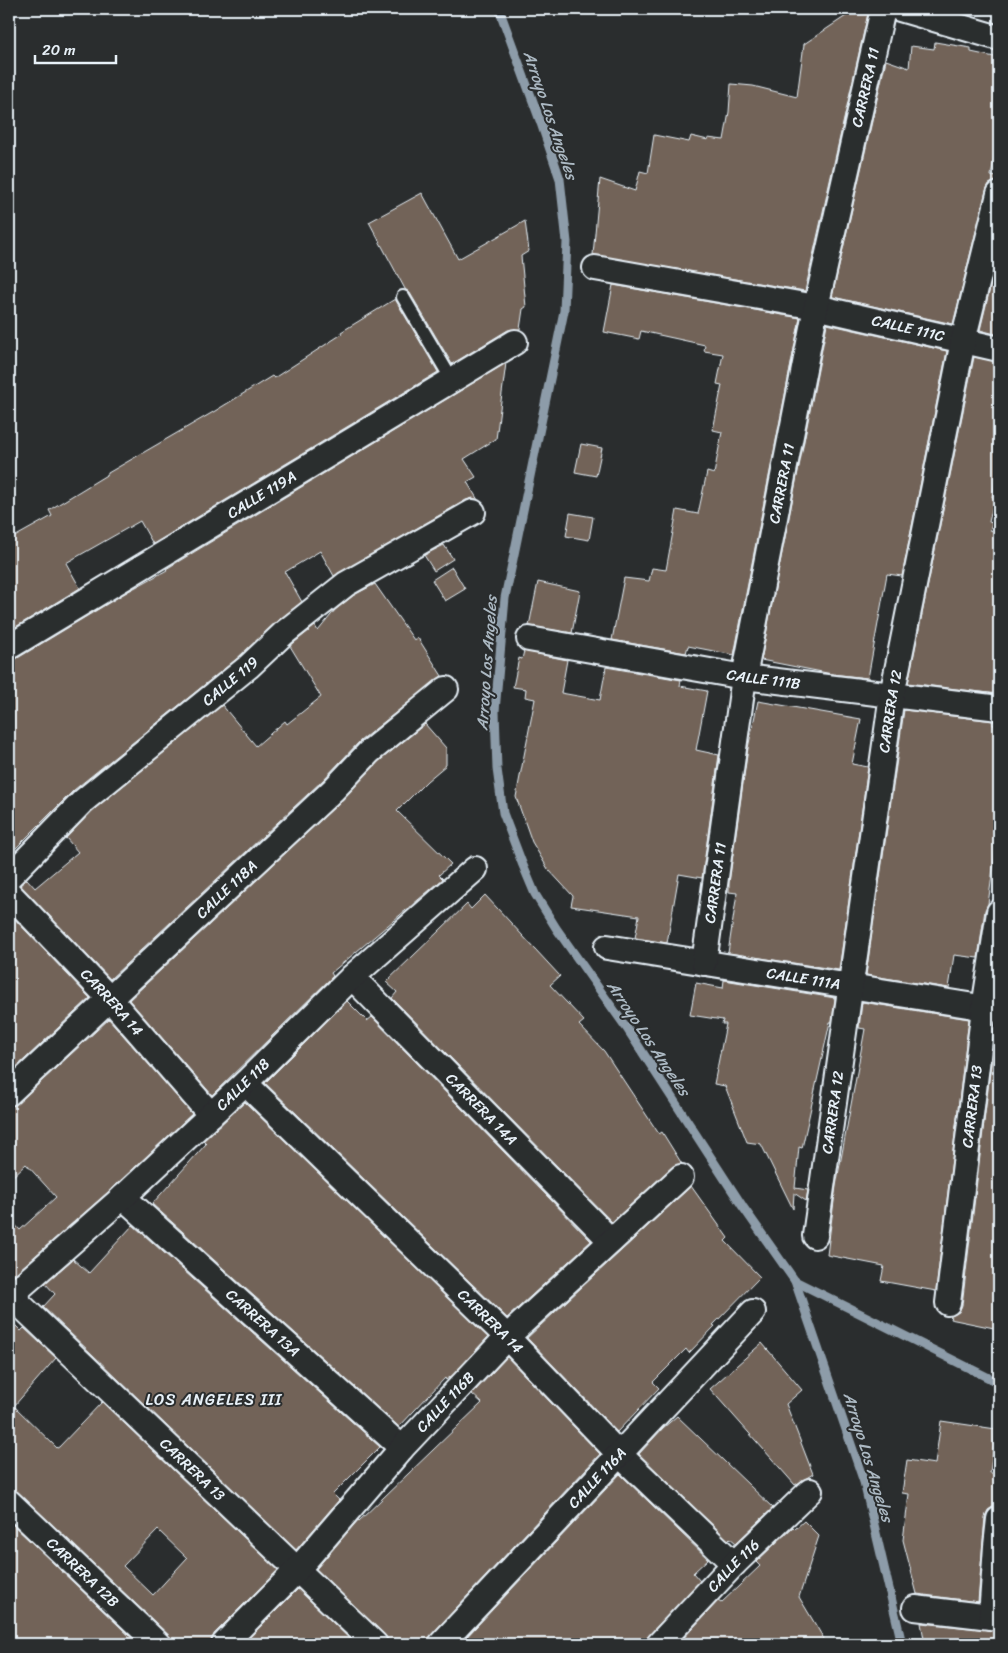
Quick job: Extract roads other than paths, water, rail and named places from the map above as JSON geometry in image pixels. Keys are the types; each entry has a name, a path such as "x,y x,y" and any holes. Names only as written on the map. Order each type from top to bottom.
{"street":[{"name":"CARRERA 11","path":"704,963 744,677 816,307 883,9"},
{"path":"900,9 999,38"},
{"name":"CARRERA 12","path":"815,1236 849,986 892,695 962,341 999,194"},
{"name":"CALLE 111C","path":"596,268 816,307 999,349"},
{"name":"CALLE 119A","path":"9,647 515,342"},
{"name":"CALLE 119","path":"9,878 83,801 248,667 284,634 346,584 473,512"},
{"name":"CALLE 111B","path":"529,639 744,677 999,708"},
{"name":"CALLE 118A","path":"9,1093 326,796 369,752 446,689"},
{"name":"CALLE 118","path":"10,1297 123,1197 245,1083 352,977 476,868"},
{"name":"CARRERA 14","path":"9,893 110,999 210,1114"},
{"name":"CARRERA 13","path":"948,1303 992,1009 999,912"},
{"name":"CALLE 111A","path":"607,947 992,1009"},
{"name":"CARRERA 14A","path":"352,977 612,1241"},
{"name":"CARRERA 14","path":"245,1083 507,1337 619,1454 734,1564"},
{"name":"CALLE 116B","path":"224,1644 296,1570 402,1448 507,1337 681,1177"},
{"name":"CARRERA 13A","path":"123,1197 402,1448"},
{"name":"CARRERA 13","path":"10,1297 375,1644"},
{"name":"CALLE 116A","path":"441,1644 753,1312"},
{"name":"CALLE 116","path":"659,1644 734,1564 810,1491"},
{"name":"CARRERA 12B","path":"9,1502 158,1644"},
{"path":"916,1608 995,1618 996,1546 999,1519"}],"lane":[{"path":"403,297 452,380"}],"waterway":[{"name":"Arroyo Los Angeles","path":"499,9 560,179 567,242 564,311 505,598 495,711 497,769 503,813 535,894 556,928 628,1030 743,1207 795,1281 864,1482 902,1644"},
{"name":"Arroyo Los Angeles","path":"795,1281 999,1383"}],"district":[{"name":"LOS ANGELES III","path":"214,1399"}]}
